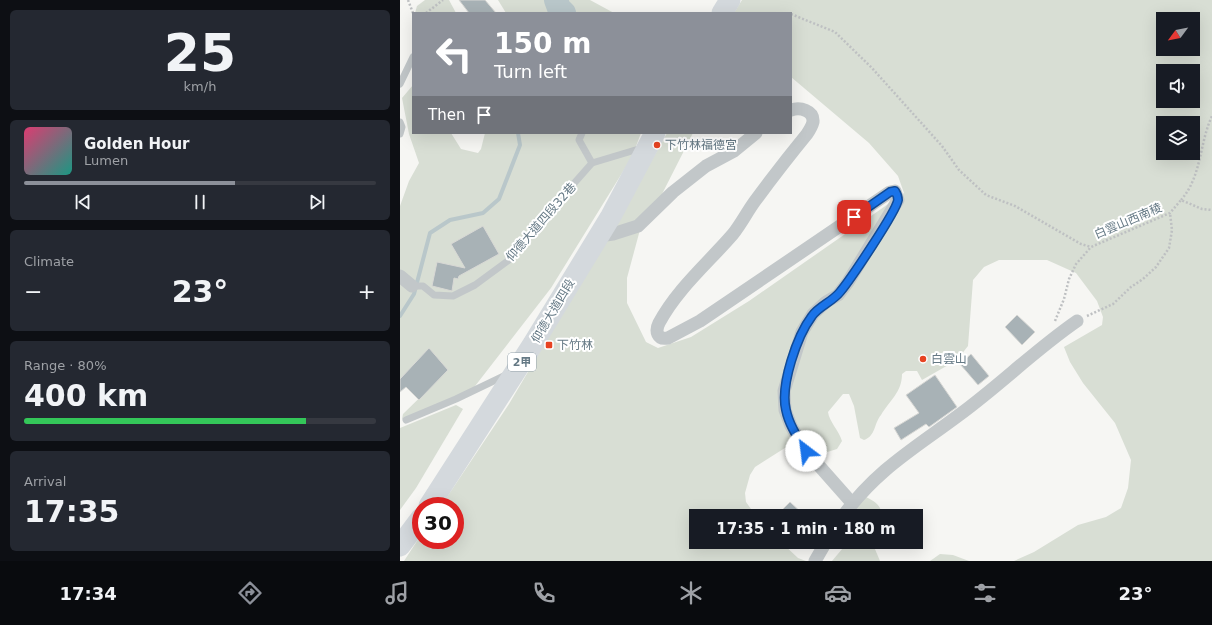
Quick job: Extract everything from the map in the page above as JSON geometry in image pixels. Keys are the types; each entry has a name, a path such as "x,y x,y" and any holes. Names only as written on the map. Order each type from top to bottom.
{"main road":[{"path":"723,12 730,0"},
{"name":"仰德大道四段","path":"435,497 517,370 599,236 651,140"},
{"path":"400,546 412,530"}],"street":[{"path":"792,110 802,109 808,112 812,117 812,122 807,134 754,202 734,233 673,301 657,327 657,333 659,337 668,338 700,321 879,199 890,192 895,191 898,200 848,282 838,295 826,302 813,314 802,332 784,391 785,410 791,426 806,451 852,503"},
{"path":"599,236 613,234 638,226 679,188 706,166 734,151 755,134"},
{"name":"仰德大道四段32巷","path":"400,276 417,286"},
{"path":"848,509 885,469 959,415 1046,342 1077,321"},
{"path":"815,561 822,549"}],"lane":[{"path":"400,84 412,59"},
{"path":"400,122 402,127 400,134"},
{"path":"582,134 579,140 592,163 651,140"},
{"name":"仰德大道四段32巷","path":"417,286 434,295 453,296 475,285 509,260 592,163"},
{"path":"406,420 456,399 517,370"}],"path":[{"path":"408,0 413,12"},
{"path":"427,12 443,0"},
{"path":"792,14 835,32 872,68 942,146 959,170 986,194 1015,206 1081,244 1090,247 1076,264 1068,279 1064,299 1046,342"},
{"name":"白雲山西南稜","path":"1090,247 1170,213 1187,193 1197,173 1212,116"},
{"path":"1181,200 1202,210 1212,210"},
{"path":"1077,321 1113,304 1131,286 1143,280 1156,267 1169,248 1172,230 1170,213"}],"shaded area":[{"path":"425,0 449,0 455,12 415,12 417,6"},
{"path":"498,0 590,0 612,12 505,12"},
{"path":"742,0 1212,0 1212,561 1014,561 1034,552 1078,525 1106,517 1121,508 1128,488 1131,460 1115,423 1083,383 1070,362 1064,347 1102,325 1103,317 1097,301 1076,273 1047,260 999,260 984,267 973,280 968,346 957,360 922,380 917,371 906,371 902,374 898,391 879,418 871,436 864,440 860,438 854,406 849,394 843,394 828,412 830,419 842,441 837,449 824,453 801,445 788,446 755,467 750,475 745,493 746,502 751,509 689,509 689,549 788,549 798,558 806,561 404,561 412,549 464,549 464,497 447,497 509,404 629,201 666,134 692,134 660,198 641,226 627,278 627,303 646,342 658,348 691,337 749,301 904,193 898,176 869,143 792,78 792,12 735,12"},
{"path":"412,86 412,134 452,134 461,149 478,153 481,149 485,134 641,134 632,157 551,288 472,390 402,419 403,414 448,370 429,349 400,379 400,206 409,181 419,163 409,134 402,98"},
{"path":"456,405 463,409 416,488 400,510 400,428"},
{"path":"864,496 873,501 879,506 880,509 854,509"},
{"path":"842,549 875,549 880,561 832,561"},
{"path":"940,554 953,555 969,561 930,561"}],"building":[{"path":"459,0 485,0 495,12 468,12"},
{"path":"483,226 499,254 459,276 458,279 454,278 452,291 432,286 437,262 465,268 451,244"},
{"path":"1017,315 1035,332 1022,345 1005,327"},
{"path":"429,348 448,370 419,400 406,387 400,392 400,379"},
{"path":"971,354 989,376 978,385 960,364"},
{"path":"935,375 957,407 929,427 926,424 901,440 894,428 919,413 906,395"},
{"path":"790,502 798,509 783,509"}],"waterway":[{"path":"556,0 559,8 563,12"},
{"path":"400,316 414,294 430,233 450,220 483,213 499,199 520,145 518,134"}],"place":[{"name":"下竹林福德宮","path":"657,145"},
{"name":"下竹林","path":"549,345"},
{"name":"白雲山","path":"923,359"}],"route":[{"path":"806,451 791,426 785,410 784,391 790,365 802,332 813,314 826,302 838,295 848,282 898,200 897,194 895,191 890,192 854,217"}]}
